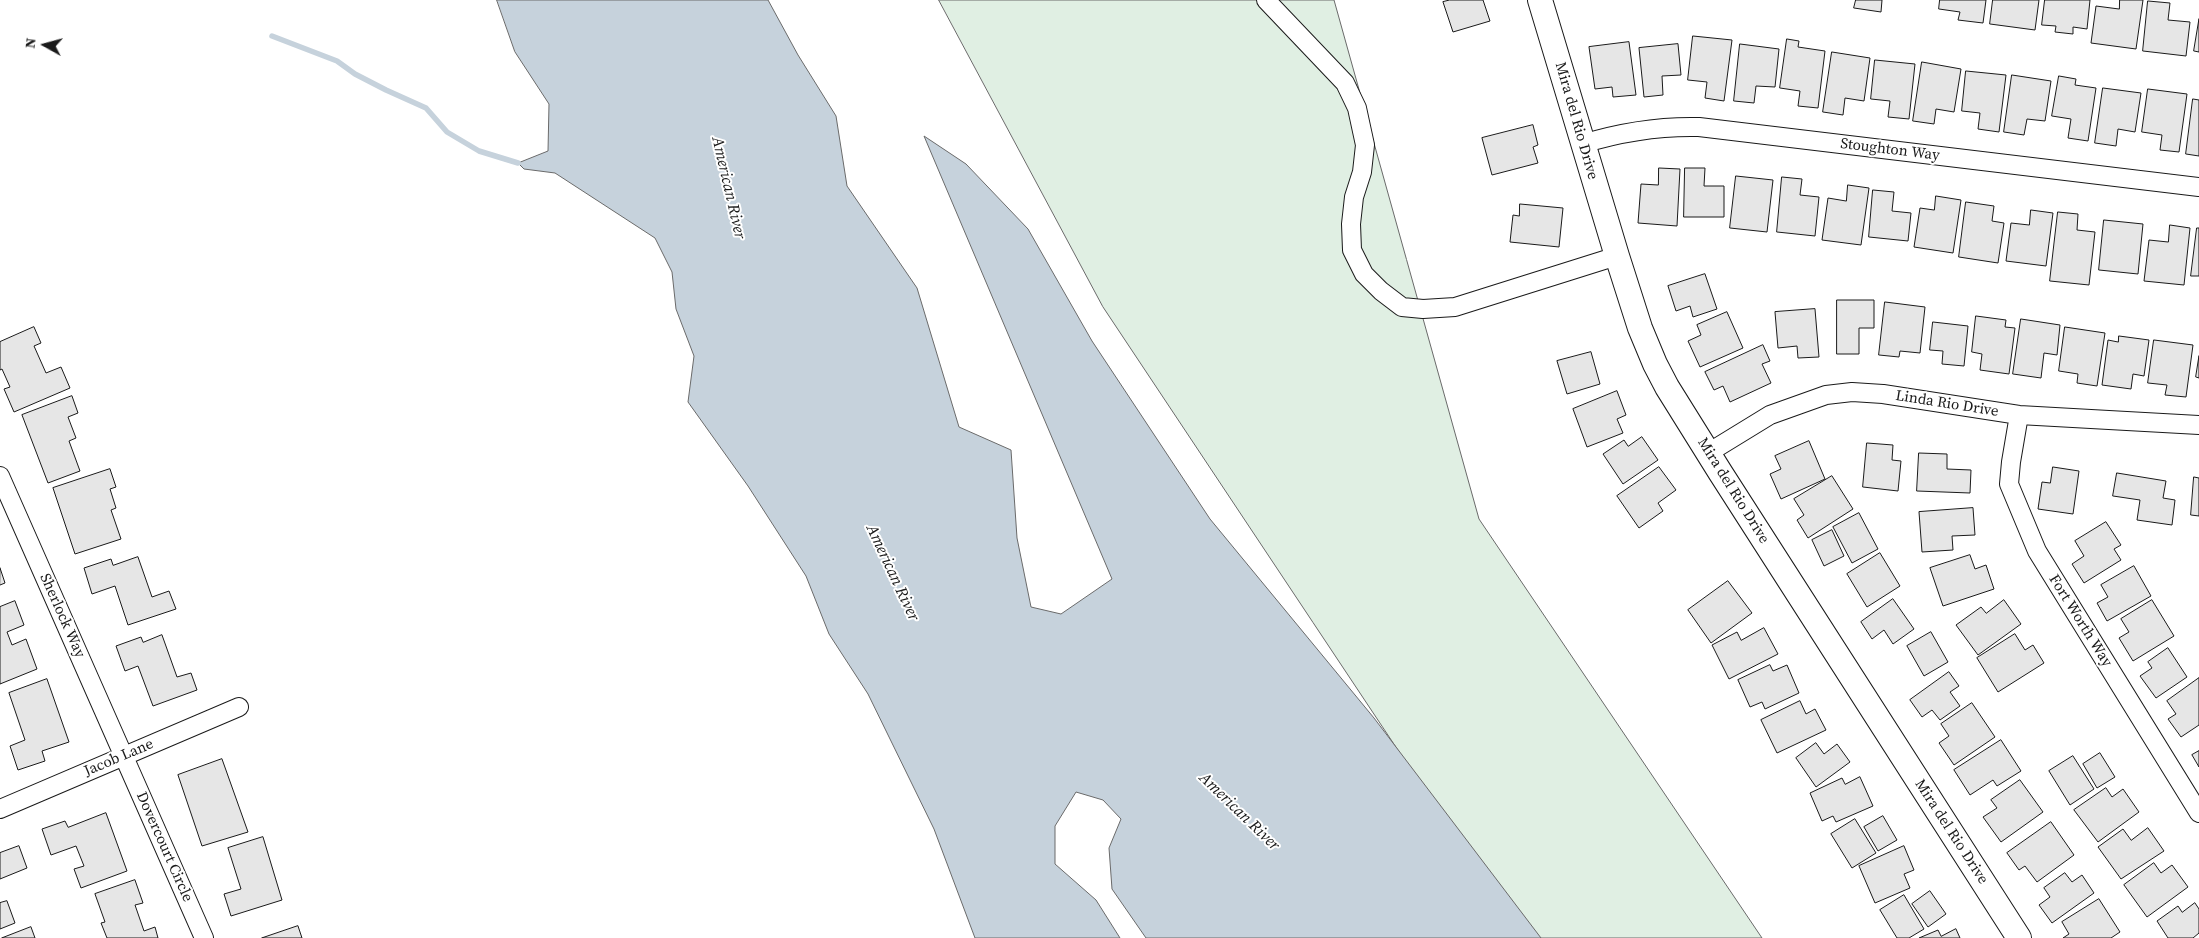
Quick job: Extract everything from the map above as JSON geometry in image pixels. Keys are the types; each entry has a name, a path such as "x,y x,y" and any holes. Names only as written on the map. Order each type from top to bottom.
{"street":[{"path":"1266,0 1345,83 1357,108 1365,145 1351,224 1352,250 1364,274 1388,297 1402,307 1423,310 1455,307 1617,256"},
{"name":"Mira del Rio Drive","path":"1540,0 1582,144 1640,328 1667,388 2019,938"},
{"name":"Stoughton Way","path":"1582,144 1647,128 1698,127 2199,187"},
{"name":"Linda Rio Drive","path":"1708,453 1770,415 1826,395 1852,392 1883,394 2019,414 2199,425"},
{"name":"Fort Worth Way","path":"2019,414 2011,462 2010,484 2036,551 2199,813"},
{"name":"Sherlock Way","path":"0,476 124,756"},
{"name":"Jacob Lane","path":"0,809 239,707"},
{"name":"Dovercourt Circle","path":"124,756 204,938"}],"green space":[{"path":"939,0 1334,0 1479,519 1762,938 1523,938 1103,307"}],"water":[{"name":"American River","path":"497,0 768,0 798,55 836,116 847,186 917,288 959,427 1011,450 1017,538 1031,607 1061,614 1112,579 924,136 966,164 1028,229 1092,341 1210,519 1374,718 1541,938 1146,938 1112,889 1109,848 1121,819 1103,800 1076,792 1055,826 1055,864 1096,900 1120,938 975,938 934,829 868,694 829,634 806,576 748,486 688,402 694,356 676,309 672,272 655,238 555,173 524,169 518,163 548,151 549,104 515,52"}],"building":[{"path":"1450,0 1483,0 1490,21 1453,32 1443,2"},
{"path":"1856,0 1882,0 1881,12 1854,8"},
{"path":"1940,0 1986,0 1983,23 1958,20 1960,12 1939,9"},
{"path":"1993,0 2039,0 2035,30 1990,24"},
{"path":"2045,0 2090,0 2087,29 2073,27 2073,34 2055,32 2056,26 2042,25"},
{"path":"2120,0 2143,0 2136,49 2091,43 2096,6 2119,9"},
{"path":"2148,1 2170,3 2168,20 2190,22 2186,56 2143,51"},
{"path":"2199,19 2199,52 2194,51"},
{"path":"1693,36 1732,40 1724,101 1705,98 1707,82 1688,80"},
{"path":"1787,39 1799,41 1798,47 1825,51 1818,108 1798,106 1800,91 1780,88"},
{"path":"1629,42 1636,95 1613,97 1612,87 1595,89 1589,47"},
{"path":"1678,44 1681,75 1662,76 1663,95 1644,97 1639,48"},
{"path":"1740,44 1779,49 1775,87 1756,86 1754,103 1734,101"},
{"path":"1832,52 1870,58 1864,101 1845,98 1843,115 1823,112"},
{"path":"1875,60 1915,64 1909,119 1888,117 1890,101 1871,99"},
{"path":"1922,62 1961,69 1954,112 1936,109 1934,124 1913,121"},
{"path":"1966,71 2006,75 1999,132 1978,129 1980,113 1962,111"},
{"path":"2012,75 2051,81 2045,121 2027,119 2024,135 2004,132"},
{"path":"2059,76 2076,79 2075,85 2096,88 2088,141 2068,138 2071,119 2052,116"},
{"path":"2103,88 2141,93 2135,132 2118,129 2116,146 2095,143"},
{"path":"2148,89 2187,94 2179,152 2160,150 2162,135 2142,132"},
{"path":"2193,99 2199,100 2199,156 2186,154"},
{"path":"1533,125 1538,145 1533,147 1538,163 1492,175 1482,138"},
{"path":"1659,168 1680,169 1677,226 1638,223 1641,184 1658,185"},
{"path":"1685,168 1705,168 1704,186 1724,186 1724,217 1684,217"},
{"path":"1736,176 1773,180 1767,232 1730,228"},
{"path":"1782,177 1802,179 1800,195 1819,197 1815,236 1777,232"},
{"path":"1848,185 1869,188 1861,245 1822,240 1828,198 1846,201"},
{"path":"1873,190 1894,192 1892,211 1911,213 1908,241 1869,237"},
{"path":"1936,196 1961,200 1953,253 1914,247 1920,208 1934,210"},
{"path":"1966,202 1994,206 1992,221 2004,223 1998,263 1959,257"},
{"path":"1520,204 1563,208 1559,247 1510,242 1513,215 1519,216"},
{"path":"2031,210 2053,213 2046,266 2006,261 2011,223 2029,225"},
{"path":"2058,212 2078,214 2077,230 2095,232 2089,285 2050,281"},
{"path":"2104,220 2143,224 2138,274 2099,270"},
{"path":"2170,225 2190,228 2184,285 2144,281 2149,240 2168,242"},
{"path":"2197,228 2199,228 2199,276 2191,276"},
{"path":"1705,274 1717,309 1693,317 1690,306 1676,311 1668,286"},
{"path":"1837,300 1874,300 1874,328 1859,328 1859,354 1837,354"},
{"path":"1885,302 1925,307 1920,353 1900,351 1899,357 1879,355"},
{"path":"1815,309 1819,357 1798,358 1797,346 1778,348 1775,312"},
{"path":"1727,312 1743,348 1700,367 1688,341 1701,335 1697,325"},
{"path":"1976,316 2006,320 2005,327 2015,328 2009,374 1980,370 1982,354 1972,352"},
{"path":"2021,319 2060,325 2057,355 2044,353 2041,378 2013,374"},
{"path":"1933,322 1968,326 1964,366 1942,364 1943,351 1930,350"},
{"path":"34,327 41,343 34,346 46,373 61,367 70,388 14,412 4,389 10,387 2,369 0,370 0,342"},
{"path":"2065,327 2105,333 2097,386 2077,383 2078,374 2059,371"},
{"path":"2119,336 2149,340 2144,376 2133,374 2131,389 2102,385 2108,340 2118,342"},
{"path":"2154,340 2193,345 2186,397 2165,395 2167,385 2148,383"},
{"path":"1763,345 1770,361 1762,364 1771,383 1730,402 1723,386 1714,390 1705,372"},
{"path":"1591,352 1600,384 1567,394 1557,361"},
{"path":"2199,356 2199,378 2196,377"},
{"path":"1617,391 1626,415 1617,419 1623,433 1587,447 1573,409"},
{"path":"72,396 78,413 68,417 76,438 69,441 80,471 48,483 22,415"},
{"path":"1642,437 1658,460 1623,484 1603,454 1624,440 1628,446"},
{"path":"1809,441 1825,479 1781,499 1770,474 1781,469 1775,456"},
{"path":"1867,443 1893,445 1892,460 1901,461 1898,491 1863,487"},
{"path":"1919,453 1947,454 1947,469 1971,470 1970,493 1917,491"},
{"path":"1659,467 1676,490 1658,503 1663,511 1639,528 1617,496"},
{"path":"2053,467 2079,471 2073,514 2038,509 2042,482 2050,483"},
{"path":"110,469 116,487 110,489 116,508 111,510 121,539 75,554 53,488"},
{"path":"2117,473 2166,481 2163,498 2175,500 2172,525 2137,520 2140,500 2113,496"},
{"path":"1832,476 1853,509 1808,538 1797,520 1804,515 1794,499"},
{"path":"2194,477 2199,478 2199,516 2191,515"},
{"path":"1973,508 1975,535 1952,536 1953,550 1922,552 1919,512"},
{"path":"1859,513 1878,549 1852,563 1833,527"},
{"path":"2106,522 2121,545 2114,549 2121,560 2084,583 2072,564 2084,556 2075,541"},
{"path":"1832,530 1844,556 1824,566 1812,540"},
{"path":"1880,553 1900,586 1867,607 1847,574"},
{"path":"1970,555 1975,569 1986,565 1994,589 1943,606 1930,568"},
{"path":"138,557 152,597 169,591 176,609 128,625 115,586 92,594 84,568 111,559 113,565"},
{"path":"2134,566 2151,596 2107,621 2097,603 2108,597 2101,585"},
{"path":"0,568 5,583 0,585"},
{"path":"1728,581 1752,613 1711,643 1688,610"},
{"path":"1893,599 1914,629 1893,644 1884,630 1872,639 1861,622"},
{"path":"2004,600 2021,624 1978,655 1956,625 1981,607 1986,613"},
{"path":"2152,600 2174,636 2133,661 2119,638 2129,632 2121,619"},
{"path":"15,601 24,625 7,632 12,645 26,639 37,669 0,684 0,607"},
{"path":"1764,628 1778,654 1729,679 1712,645 1737,632 1741,640"},
{"path":"1931,632 1948,662 1924,676 1907,646"},
{"path":"2015,634 2025,650 2033,645 2044,663 1998,692 1977,658"},
{"path":"162,635 177,677 191,673 197,690 153,706 138,666 125,671 116,646 141,637 143,642"},
{"path":"2168,648 2187,677 2156,698 2140,676 2152,668 2148,662"},
{"path":"1770,665 1773,671 1787,665 1799,693 1765,709 1762,702 1750,707 1738,680"},
{"path":"1949,672 1959,686 1950,692 1960,706 1940,720 1932,710 1922,717 1910,700"},
{"path":"2199,678 2199,725 2181,737 2168,719 2176,714 2167,701"},
{"path":"47,679 69,742 42,751 45,761 18,770 10,746 25,740 9,693"},
{"path":"1800,701 1806,714 1815,709 1826,730 1777,753 1761,720"},
{"path":"1972,703 1995,737 1954,765 1939,743 1949,736 1941,724"},
{"path":"2001,740 2021,771 1997,786 1993,780 1970,795 1954,770"},
{"path":"1816,743 1824,754 1837,744 1850,762 1816,787 1796,758"},
{"path":"2199,751 2199,767 2192,755"},
{"path":"2100,753 2115,777 2097,788 2083,764"},
{"path":"2073,756 2094,789 2070,805 2049,771"},
{"path":"222,759 248,832 202,846 178,775"},
{"path":"1860,777 1873,806 1836,822 1833,816 1822,821 1810,793 1842,778 1845,784"},
{"path":"2020,780 2043,812 2001,842 1983,817 1997,808 1991,800"},
{"path":"2106,788 2112,797 2123,789 2139,812 2098,842 2074,810"},
{"path":"106,813 127,871 81,888 74,869 84,866 76,846 51,855 42,829 65,821 68,827"},
{"path":"1883,816 1897,840 1878,851 1864,827"},
{"path":"1855,819 1876,853 1852,868 1831,834"},
{"path":"2051,822 2074,855 2037,882 2025,866 2019,870 2007,853"},
{"path":"2148,828 2164,851 2121,879 2098,847 2123,829 2131,840"},
{"path":"263,837 282,900 231,916 224,894 241,889 228,848"},
{"path":"19,846 27,868 0,879 0,853"},
{"path":"1904,846 1914,870 1904,874 1910,888 1875,903 1859,866"},
{"path":"2154,863 2161,873 2172,865 2188,887 2147,917 2124,885"},
{"path":"2065,873 2072,882 2082,875 2094,893 2052,923 2039,905 2050,897 2044,888"},
{"path":"135,880 143,903 135,905 144,931 155,927 158,938 107,938 101,923 105,922 95,894"},
{"path":"1930,891 1946,914 1928,927 1912,904"},
{"path":"1904,895 1924,929 1909,938 1897,938 1880,910"},
{"path":"2099,899 2120,932 2111,938 2063,938 2069,934 2062,922"},
{"path":"7,901 15,923 0,929 0,903"},
{"path":"2195,903 2199,909 2199,933 2193,938 2168,938 2157,921 2178,906 2182,912"},
{"path":"298,926 302,938 262,938"},
{"path":"31,927 35,938 2,938"},
{"path":"1956,929 1960,938 1919,938 1938,930 1941,936"}],"waterway":[{"path":"272,36 337,61 355,74 426,108 447,132 479,151 518,163"}]}
